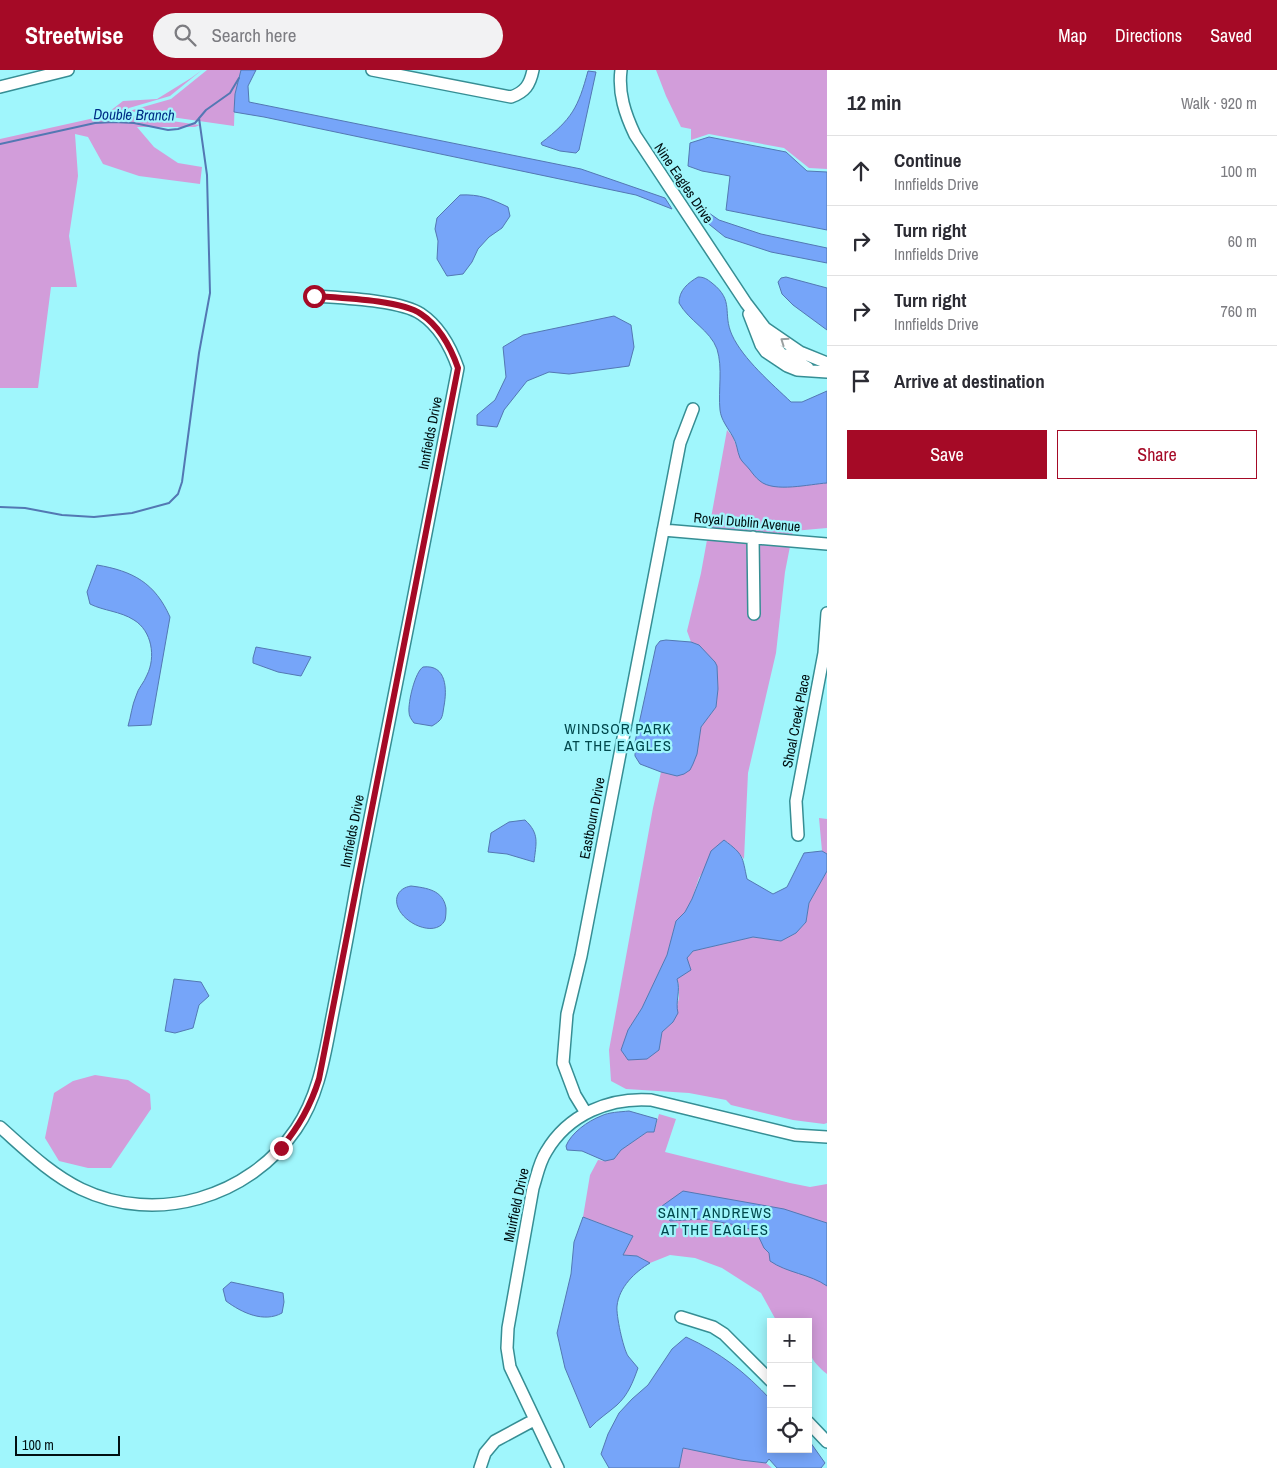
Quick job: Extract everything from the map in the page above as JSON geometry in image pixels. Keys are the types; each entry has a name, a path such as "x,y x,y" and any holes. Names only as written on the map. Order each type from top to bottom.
{"street":[{"path":"0,88 68,70"},
{"path":"372,70 511,97 526,89 533,70"},
{"name":"Nine Eagles Drive","path":"621,70 620,81 624,107 635,135 746,303 765,328 800,352 827,363"},
{"name":"Innfields Drive","path":"0,1127 45,1167 81,1189 122,1202 156,1205 176,1204 210,1196 235,1184 258,1169 271,1158 294,1132 315,1093 332,1019 458,368 452,351 439,332 420,313 393,304 314,296"},
{"name":"Nine Eagles Drive","path":"746,303 760,331 769,343 802,365 823,372"},
{"name":"Nine Eagles Drive","path":"746,303 761,345 766,352 792,368 823,372"},
{"name":"Eastbourn Drive","path":"586,1113 575,1095 563,1063 565,1030 680,443 694,409"},
{"name":"Royal Dublin Avenue","path":"663,530 827,544"},
{"path":"753,537 754,614"},
{"name":"Shoal Creek Place","path":"798,835 796,801 824,653 827,613"},
{"name":"Muirfield Drive","path":"558,1468 510,1367 507,1348 508,1328 538,1169 546,1152 558,1136 569,1124 599,1106 635,1099 652,1100 795,1135 827,1137"},
{"path":"681,1316 713,1327 724,1334 767,1377"},
{"path":"480,1468 485,1453 495,1441 534,1420"},
{"path":"812,1426 827,1442"}],"shaded area":[{"path":"202,70 170,96 129,108 126,111 129,115 200,125 195,127 137,127 154,147 178,163 202,167 200,184 139,176 103,164 88,137 75,134 78,176 69,236 77,287 51,287 38,388 0,388 0,139 101,118 123,101 157,99"},
{"path":"207,70 241,70 235,94 234,126 129,111 171,99"},
{"path":"656,70 827,70 827,169 809,168 784,148 709,134 691,140 691,129 681,127"},
{"path":"727,430 733,437 741,459 780,487 827,483 827,528 793,531 785,572 776,653 748,773 744,859 724,840 699,878 692,899 685,912 676,921 667,955 642,1008 628,1030 659,1050 662,1032 673,1022 679,998 677,978 687,958 693,951 753,937 781,941 796,933 806,922 809,903 827,871 827,1123 824,1124 793,1120 731,1105 726,1100 689,1093 626,1089 611,1081 609,1050 661,772 677,776 697,754 701,727 716,707 718,689 717,666 699,645 691,642 687,631 701,573"},
{"path":"819,818 827,819 827,854 822,851"},
{"path":"95,1075 128,1080 150,1094 151,1109 111,1168 88,1168 59,1161 45,1138 54,1093 73,1081"},
{"path":"659,1114 676,1119 665,1152 810,1187 827,1184 827,1374 812,1358 812,1318 775,1318 761,1293 722,1268 695,1258 670,1255 650,1263 637,1256 623,1255 633,1236 583,1217 590,1175 598,1160 614,1159 621,1150 647,1132 654,1132"},
{"path":"683,1448 766,1463 772,1468 679,1468"}],"water":[{"path":"241,70 256,70 248,86 249,102 581,169 665,198 672,209 636,195 234,112 235,94"},
{"path":"588,71 596,72 579,150 576,153 560,151 542,145 541,143 567,119 577,104"},
{"path":"709,137 786,152 807,171 827,172 827,230 726,210 730,176 702,171 688,166 690,143"},
{"path":"460,195 479,196 508,207 510,216 502,228 489,237 478,249 472,262 463,274 447,276 437,259 438,241 435,229 437,218"},
{"path":"692,204 699,206 719,220 761,234 827,248 827,263 771,252 725,237 700,217"},
{"path":"698,277 707,279 723,296 726,302 729,327 743,353 791,402 802,402 827,391 827,483 783,487 766,485 757,479 741,460 734,439 721,414 720,364 717,349 710,336 688,315 679,303 679,298 685,287"},
{"path":"786,277 827,288 827,330 793,305 782,294 778,282 781,278"},
{"path":"614,316 631,325 634,347 629,366 569,374 549,372 527,381 504,410 497,427 477,425 477,415 495,400 506,377 503,347 523,335"},
{"path":"97,565 121,571 141,580 157,595 170,617 151,725 128,726 133,703 150,668 151,645 145,631 134,620 90,604 87,592"},
{"path":"660,641 691,642 699,645 717,666 718,689 716,707 701,727 697,754 690,770 677,776 640,764 635,756 635,742 656,646"},
{"path":"256,647 311,657 301,676 278,672 253,663"},
{"path":"423,667 431,667 437,670 444,679 445,700 442,716 432,726 414,723 409,713 413,688 417,675"},
{"path":"525,820 535,834 534,862 507,854 488,852 491,833 509,822"},
{"path":"724,840 741,856 747,879 773,894 787,887 804,853 822,851 827,854 827,871 809,903 806,922 796,933 781,941 753,937 693,951 687,958 691,970 677,979 678,1013 673,1022 662,1032 659,1050 647,1059 628,1060 621,1050 628,1030 642,1008 667,955 676,921 685,912 692,899 711,851"},
{"path":"411,886 428,889 442,897 446,914 445,920 440,926 424,928 415,925 401,913 397,905 397,897 402,889"},
{"path":"174,979 201,982 209,996 199,1005 193,1028 175,1033 165,1031"},
{"path":"629,1111 657,1119 654,1132 647,1132 621,1150 614,1159 605,1161 582,1151 567,1150 568,1141 580,1128 591,1121 607,1114"},
{"path":"683,1191 784,1209 827,1223 827,1286 770,1261 769,1253 764,1248 756,1231 736,1225 702,1219 670,1221 662,1206"},
{"path":"583,1217 633,1236 623,1255 637,1256 650,1263 624,1286 617,1306 624,1346 628,1356 638,1368 630,1388 621,1401 590,1428 565,1368 557,1333 571,1274 574,1242"},
{"path":"231,1282 283,1293 282,1313 275,1316 261,1317 246,1313 232,1305 226,1301 223,1289"},
{"path":"686,1337 732,1364 767,1396 767,1453 812,1453 812,1445 825,1463 821,1468 777,1468 769,1459 766,1463 741,1460 683,1448 679,1468 609,1468 601,1454 608,1434 619,1413 648,1385 672,1349"}],"waterway":[{"name":"Double Branch","path":"0,144 95,123 134,123 168,130 178,129 195,123 206,110 230,93 239,78"},
{"path":"0,507 25,508 62,515 94,517 132,513 169,503 178,494 182,482 199,353 210,293 207,175 199,118"}],"district":[{"name":"WINDSOR PARK AT THE EAGLES","path":"618,738"},
{"name":"SAINT ANDREWS AT THE EAGLES","path":"715,1222"}],"route":[{"path":"281,1148 294,1132 310,1105 319,1079 458,368 452,351 439,332 420,313 393,304 314,296"}]}
